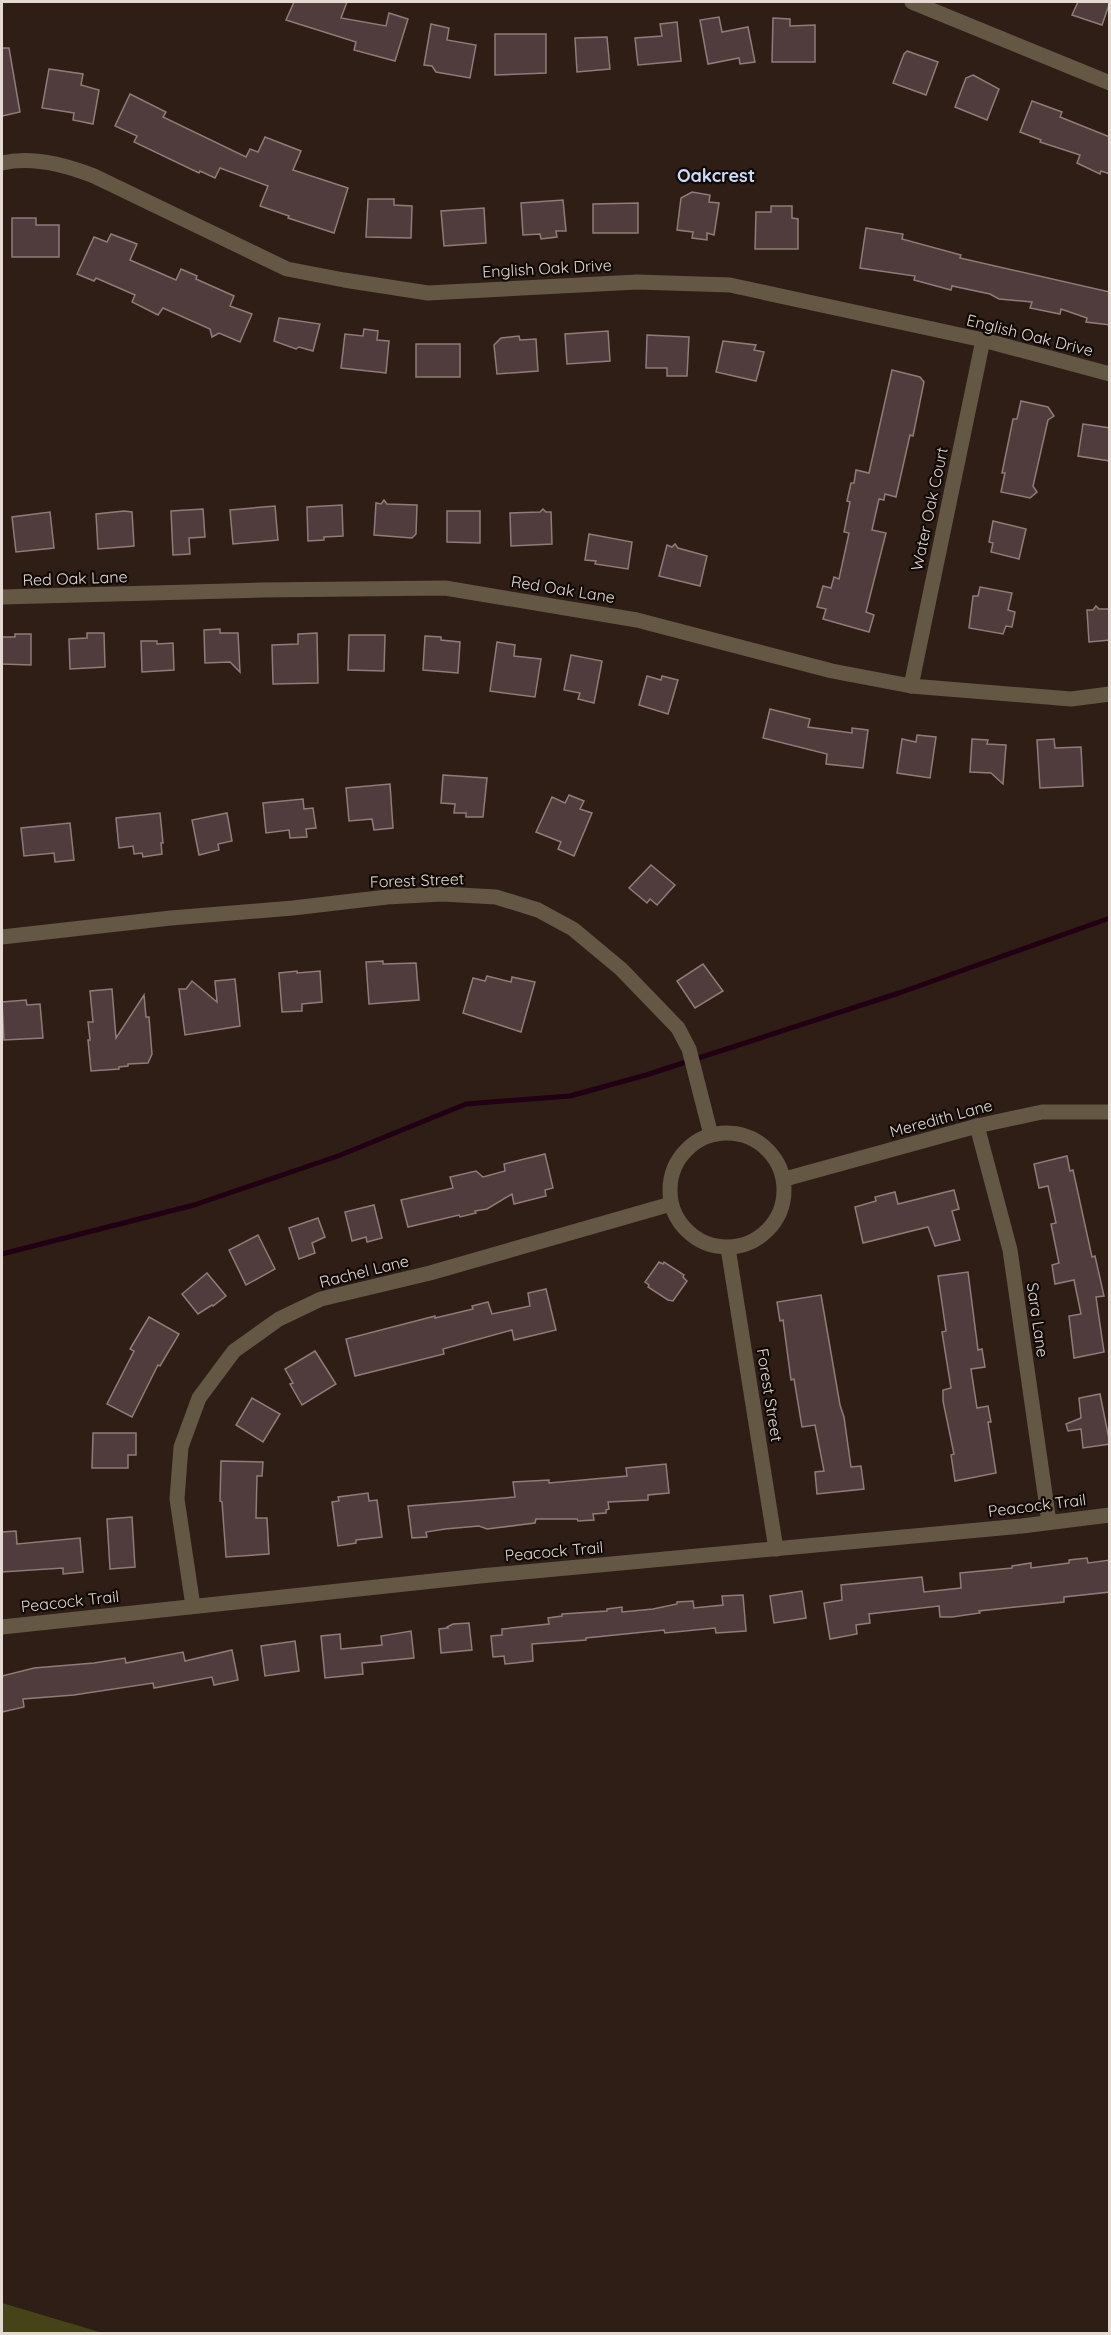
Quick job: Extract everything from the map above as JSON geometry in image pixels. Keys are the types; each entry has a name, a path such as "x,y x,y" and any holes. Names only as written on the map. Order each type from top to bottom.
{"street":[{"path":"912,2 1110,83"},
{"name":"English Oak Drive","path":"2,163 12,160 68,165 287,269 428,293 637,282 730,285 983,340 1110,374"},
{"name":"Water Oak Court","path":"911,686 983,340"},
{"name":"Red Oak Lane","path":"2,597 446,588 637,620 832,670 911,686 1071,699 1110,694"},
{"name":"Forest Street","path":"2,937 387,897 442,894 496,897 538,910 573,929 621,969 678,1028 689,1048 711,1135"},
{"name":"Meredith Lane","path":"785,1179 978,1126 1042,1112 1110,1112"},
{"name":"Sara Lane","path":"978,1126 1010,1250 1049,1522"},
{"path":"730,1132 749,1136 766,1146 778,1161 785,1179 785,1199 778,1218 765,1233 748,1244 728,1248 713,1246 699,1240 686,1231 671,1204 670,1186 673,1170 682,1154 695,1142 711,1135 730,1132"},
{"name":"Rachel Lane","path":"193,1606 177,1499 181,1447 199,1398 234,1351 279,1318 321,1299 430,1273 671,1204"},
{"name":"Forest Street","path":"728,1248 776,1549"},
{"name":"Peacock Trail","path":"2,1627 1110,1515"}],"shaded area":[{"path":"2,2303 103,2333 2,2333"}],"building":[{"path":"294,2 347,2 341,18 386,26 389,13 408,19 395,61 354,50 356,42 286,20"},
{"path":"1078,2 1110,2 1102,25 1072,15"},
{"path":"719,17 722,32 748,27 755,62 740,64 739,58 708,64 700,20"},
{"path":"773,18 790,19 790,26 815,25 815,62 772,62"},
{"path":"677,22 681,61 638,65 635,38 662,36 660,24"},
{"path":"431,24 449,28 447,40 476,45 470,78 436,72 432,66 424,65"},
{"path":"495,34 546,34 546,73 495,75"},
{"path":"607,37 610,69 577,72 575,38"},
{"path":"2,48 9,48 20,112 2,116"},
{"path":"907,51 938,62 926,95 893,83"},
{"path":"49,69 83,74 81,85 99,90 93,124 73,120 74,113 42,108"},
{"path":"973,75 999,89 987,120 955,107 966,78"},
{"path":"130,94 166,112 163,117 246,157 250,149 258,152 265,137 301,151 293,170 348,188 334,233 260,206 268,186 220,168 215,178 200,171 199,173 134,142 137,136 115,126"},
{"path":"1032,101 1062,112 1060,117 1110,137 1110,174 1101,171 1100,174 1077,163 1080,155 1040,142 1041,140 1020,132"},
{"path":"692,192 710,195 709,202 719,203 714,235 707,233 707,240 692,238 693,232 677,230 681,198"},
{"path":"368,199 394,199 394,205 412,206 411,238 366,237"},
{"path":"563,200 566,231 556,231 557,237 541,239 540,234 523,235 521,203"},
{"path":"638,203 638,233 593,233 593,204"},
{"path":"771,206 792,206 792,218 798,219 798,249 755,249 756,212 771,212"},
{"path":"484,208 486,243 444,246 441,211"},
{"path":"12,218 36,218 36,225 59,225 59,257 12,257"},
{"path":"866,228 903,234 902,239 961,255 960,258 1110,292 1110,325 1086,322 1087,318 1061,309 1060,314 1030,308 1032,302 999,299 990,294 952,286 951,290 914,280 915,276 860,268"},
{"path":"111,234 137,244 130,260 176,280 181,269 197,276 196,279 234,296 230,306 252,314 240,342 219,333 212,337 210,329 163,308 158,315 132,302 135,295 96,278 94,281 77,274 94,237 107,242"},
{"path":"279,318 320,324 313,351 299,347 296,349 274,341"},
{"path":"364,329 378,331 377,340 389,341 386,373 341,368 345,334 363,336"},
{"path":"608,331 610,361 567,364 565,334"},
{"path":"647,335 689,337 687,376 667,376 667,368 646,368"},
{"path":"519,336 520,340 536,339 538,371 497,374 494,345 501,338"},
{"path":"723,341 756,345 754,350 764,352 756,381 716,372"},
{"path":"416,344 460,344 460,377 416,377"},
{"path":"892,370 920,377 924,382 913,436 910,435 896,497 885,494 884,500 879,499 872,530 886,533 866,612 874,615 869,632 823,619 826,609 817,607 823,586 831,588 834,577 839,579 849,533 844,532 851,483 854,483 856,470 869,473"},
{"path":"1021,401 1048,407 1054,416 1048,420 1033,486 1037,492 1030,498 1001,492 1005,473 1002,473 1013,419 1017,419"},
{"path":"1083,424 1110,428 1110,461 1078,456"},
{"path":"384,500 387,504 417,505 416,534 412,538 374,535 376,503 381,504"},
{"path":"342,505 343,536 308,541 307,507"},
{"path":"275,506 278,540 233,544 230,510"},
{"path":"203,509 205,537 189,538 190,554 173,555 171,511"},
{"path":"543,509 551,512 552,544 511,546 510,513 540,512"},
{"path":"447,511 480,511 480,543 447,542"},
{"path":"50,512 54,548 16,552 12,517"},
{"path":"132,512 134,546 98,549 96,514"},
{"path":"993,521 1026,529 1019,559 991,552 993,543 989,542"},
{"path":"589,534 632,542 628,569 595,564 596,561 585,560"},
{"path":"675,544 678,548 707,556 700,586 659,576 667,545 672,547"},
{"path":"980,587 1012,593 1008,610 1015,612 1012,627 1006,626 1003,634 969,628 973,596 978,596"},
{"path":"1096,606 1099,609 1110,609 1110,640 1089,642 1087,610 1093,610"},
{"path":"220,629 220,633 238,633 240,672 230,662 205,663 204,630"},
{"path":"87,633 104,633 105,667 70,669 69,639 87,638"},
{"path":"317,633 318,683 273,684 272,645 298,644 298,634"},
{"path":"15,634 31,634 31,665 2,664 2,637 15,637"},
{"path":"349,635 385,635 384,671 348,670"},
{"path":"425,636 460,642 458,673 423,670"},
{"path":"141,641 157,641 157,644 173,643 174,670 142,672"},
{"path":"497,642 515,645 514,656 541,659 535,697 490,691"},
{"path":"571,655 602,661 594,703 578,699 580,693 564,690"},
{"path":"647,676 661,680 662,676 678,680 668,714 639,705"},
{"path":"770,709 810,719 808,727 852,733 852,728 868,730 863,768 826,764 827,754 763,738"},
{"path":"917,735 936,737 930,778 897,773 902,739 916,742"},
{"path":"972,739 988,740 987,744 1006,745 1003,784 991,773 970,772"},
{"path":"1054,739 1055,748 1081,747 1083,786 1040,788 1037,740"},
{"path":"443,775 487,778 483,817 466,817 466,813 454,813 455,804 441,803"},
{"path":"390,784 393,828 374,830 372,819 349,821 346,788"},
{"path":"569,795 584,801 580,809 592,813 574,856 558,849 561,842 536,832 552,797 565,803"},
{"path":"303,799 304,809 313,808 316,828 306,829 307,837 290,838 289,830 266,833 263,803"},
{"path":"160,813 162,854 143,857 142,853 134,854 133,846 119,848 116,818"},
{"path":"227,813 232,841 218,844 219,850 199,855 192,820"},
{"path":"70,823 74,860 55,862 54,853 24,856 21,828"},
{"path":"651,865 675,885 657,905 650,899 647,903 629,888"},
{"path":"383,961 383,964 416,963 419,1000 369,1004 366,962"},
{"path":"703,964 723,991 695,1008 677,981"},
{"path":"297,971 297,973 320,971 322,1002 302,1004 302,1011 282,1012 279,973"},
{"path":"487,976 511,982 512,977 535,982 521,1032 463,1013 473,978 485,981"},
{"path":"235,979 240,1026 185,1035 179,989 186,989 192,981 217,1002 215,981"},
{"path":"112,989 116,1038 144,995 146,1017 149,1017 152,1054 148,1063 128,1064 119,1069 91,1071 88,1022 93,1022 90,991"},
{"path":"26,1000 27,1005 40,1004 43,1038 4,1040 2,1002"},
{"path":"545,1154 553,1188 545,1190 546,1196 514,1204 512,1194 487,1209 475,1211 476,1213 408,1227 401,1200 453,1188 450,1177 476,1171 483,1177 505,1171 504,1164"},
{"path":"1067,1156 1070,1171 1073,1170 1092,1257 1095,1256 1104,1296 1096,1297 1104,1352 1074,1358 1069,1316 1081,1314 1074,1280 1055,1284 1052,1265 1059,1263 1051,1224 1056,1223 1048,1186 1039,1188 1034,1164"},
{"path":"954,1190 959,1209 952,1211 960,1240 935,1246 928,1227 863,1243 855,1207 876,1201 875,1197 895,1192 898,1204"},
{"path":"374,1205 382,1238 367,1242 366,1237 352,1241 345,1212"},
{"path":"318,1218 325,1237 312,1243 315,1253 299,1259 289,1228"},
{"path":"258,1235 275,1269 246,1285 229,1250"},
{"path":"659,1262 663,1264 664,1262 684,1275 687,1281 673,1301 648,1287 649,1285 645,1282"},
{"path":"968,1272 978,1350 982,1349 985,1367 971,1369 977,1408 988,1406 991,1422 988,1422 996,1473 955,1481 951,1455 954,1454 943,1401 943,1390 951,1388 942,1332 946,1331 938,1276"},
{"path":"207,1273 226,1296 198,1314 182,1294"},
{"path":"546,1289 556,1330 514,1340 512,1330 443,1349 444,1354 355,1376 346,1339 435,1316 435,1318 473,1309 472,1306 488,1302 492,1314 530,1306 528,1293"},
{"path":"821,1295 851,1467 861,1466 864,1489 817,1494 815,1472 824,1471 815,1425 802,1427 794,1379 791,1380 783,1320 780,1321 777,1302"},
{"path":"149,1317 179,1334 160,1366 158,1365 132,1417 107,1404 134,1351 130,1349"},
{"path":"315,1351 336,1384 302,1405 290,1384 293,1383 285,1369"},
{"path":"1100,1394 1110,1444 1083,1448 1081,1429 1068,1431 1066,1424 1081,1418 1079,1398"},
{"path":"252,1398 280,1414 263,1442 236,1425"},
{"path":"93,1433 136,1433 136,1455 128,1455 128,1468 92,1468"},
{"path":"221,1461 263,1462 262,1476 257,1476 256,1518 267,1518 269,1554 226,1557 222,1502 220,1501"},
{"path":"666,1464 669,1493 648,1495 648,1500 608,1502 609,1509 606,1513 593,1514 594,1520 536,1519 535,1523 487,1529 479,1526 445,1529 426,1532 427,1537 412,1538 408,1506 515,1497 513,1482 549,1480 549,1483 627,1476 626,1468"},
{"path":"368,1493 369,1501 377,1500 382,1537 356,1540 356,1543 338,1546 332,1502 339,1501 338,1497"},
{"path":"132,1517 135,1567 110,1569 107,1519"},
{"path":"16,1531 17,1544 80,1538 83,1572 63,1574 63,1568 2,1572 2,1532"},
{"path":"1087,1558 1088,1563 1110,1560 1110,1592 1064,1597 1064,1602 979,1611 980,1613 952,1617 940,1617 939,1606 869,1614 870,1623 856,1625 857,1634 830,1639 824,1603 842,1600 841,1585 922,1577 924,1592 961,1588 960,1573 1012,1568 1012,1566 1031,1563 1031,1568"},
{"path":"802,1591 806,1618 774,1623 770,1596"},
{"path":"743,1595 746,1631 716,1633 715,1628 665,1633 664,1630 586,1638 586,1640 532,1644 533,1661 505,1664 504,1656 493,1657 491,1636 502,1635 502,1629 549,1624 548,1618 562,1616 562,1614 607,1611 607,1609 622,1607 622,1612 653,1609 677,1604 677,1602 693,1601 694,1608 723,1605 722,1596"},
{"path":"469,1623 472,1650 441,1653 439,1629 448,1628 453,1624"},
{"path":"411,1631 414,1658 362,1663 363,1674 325,1678 321,1636 340,1634 341,1649 382,1645 381,1636"},
{"path":"295,1641 299,1671 265,1676 261,1646"},
{"path":"232,1650 238,1680 214,1685 212,1677 154,1688 153,1683 74,1695 23,1699 24,1707 2,1712 2,1676 34,1668 125,1658 126,1663 183,1652 185,1661"}],"waterway":[{"path":"2,1254 194,1205 338,1156 466,1104 570,1096 646,1075 899,993 1110,918"}],"district":[{"name":"Oakcrest","path":"716,175"}]}
